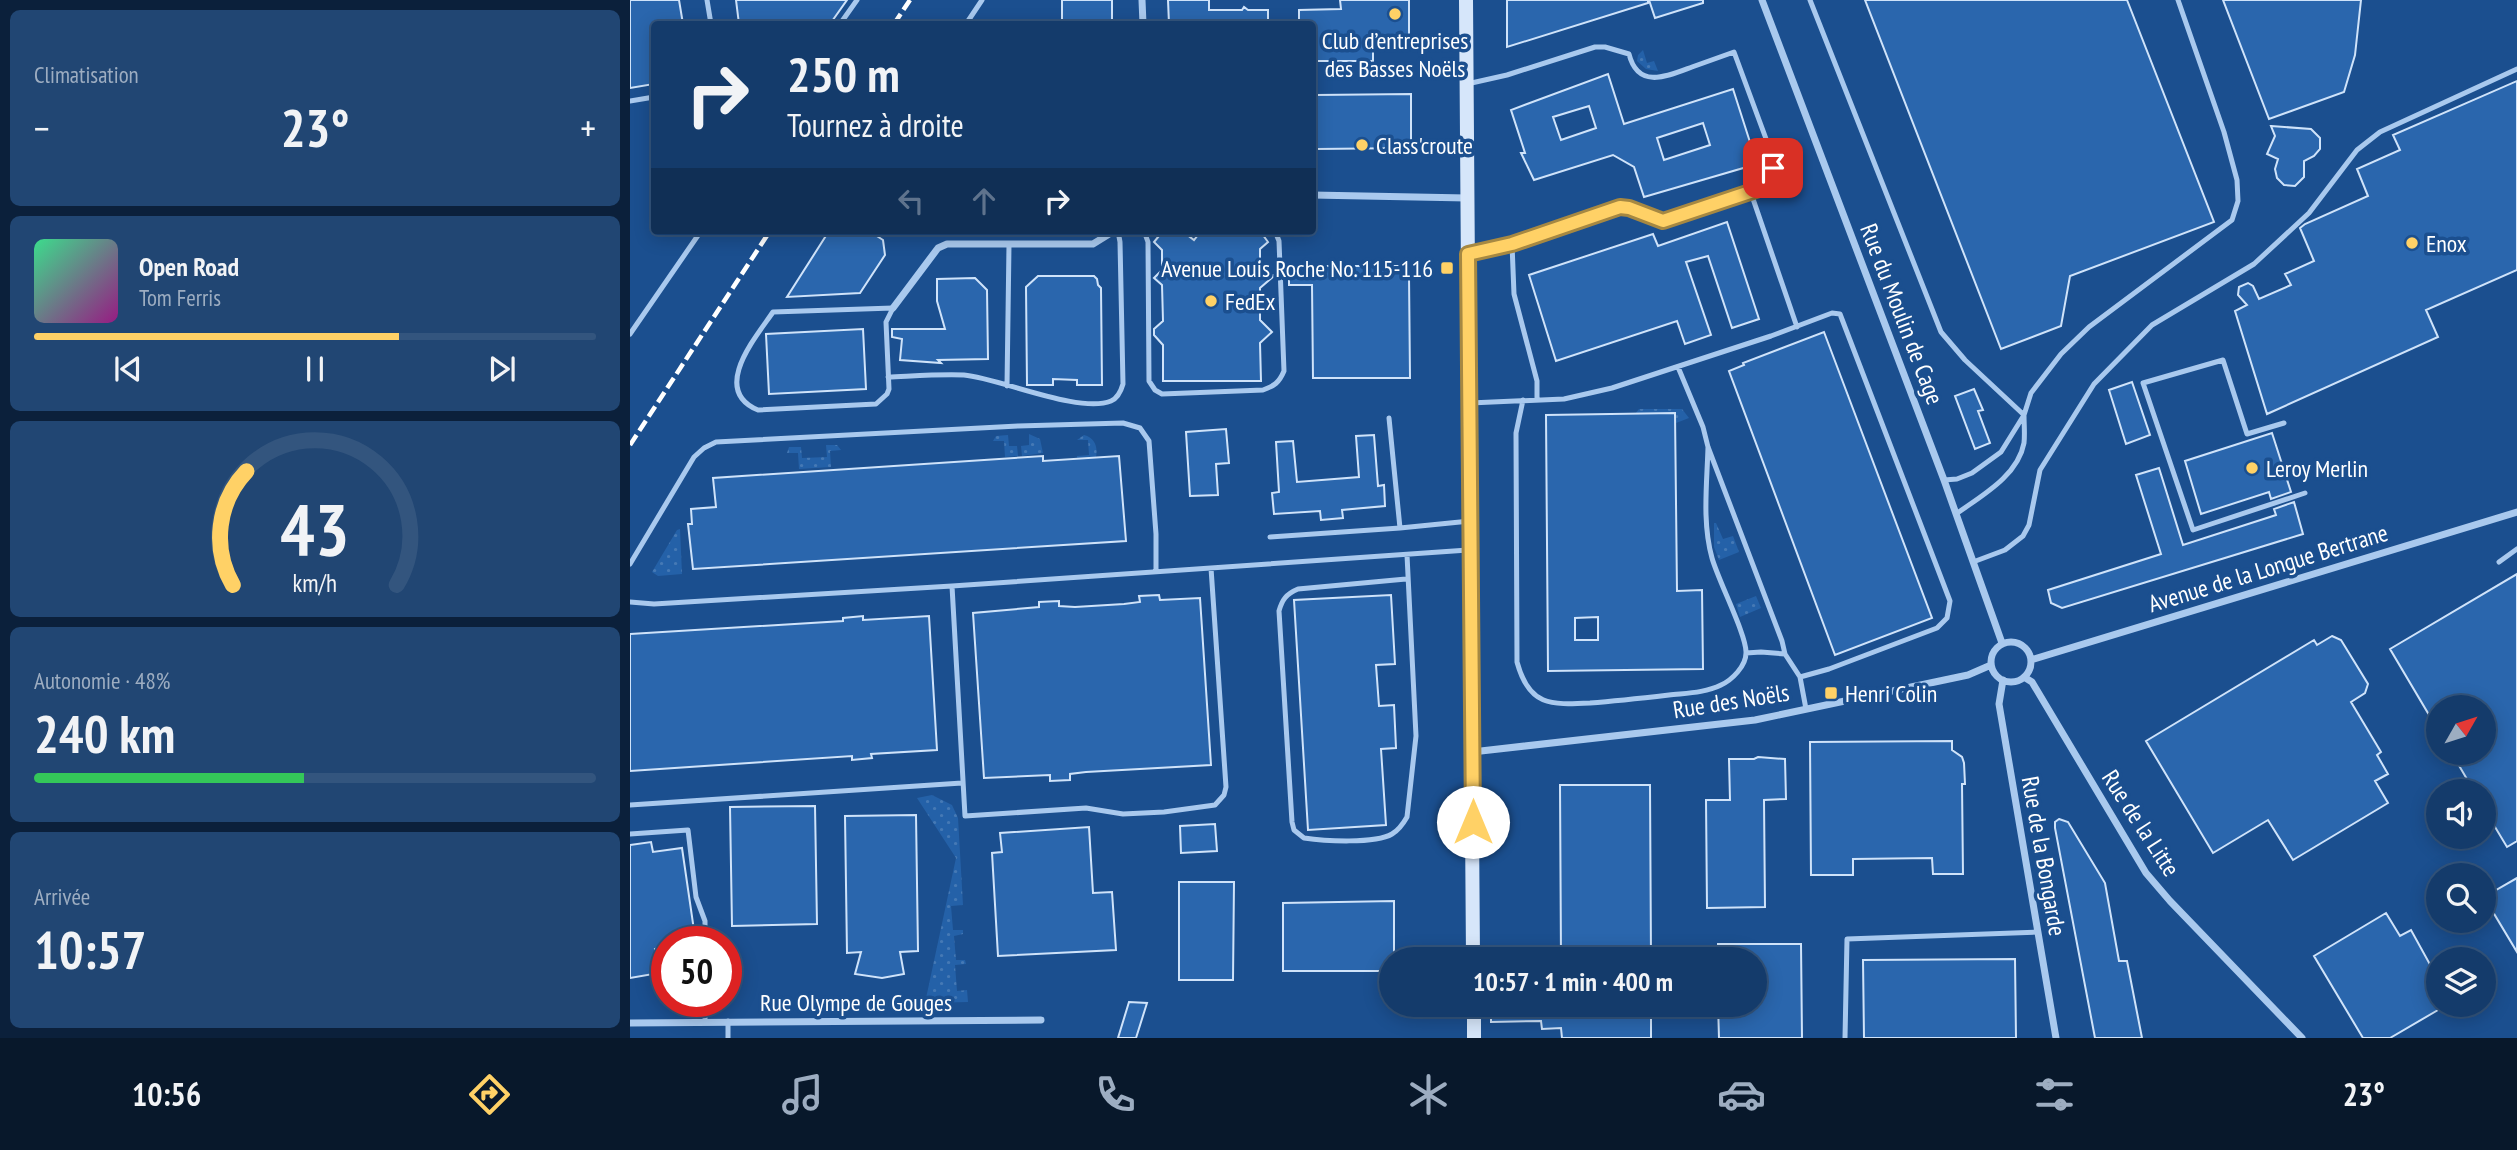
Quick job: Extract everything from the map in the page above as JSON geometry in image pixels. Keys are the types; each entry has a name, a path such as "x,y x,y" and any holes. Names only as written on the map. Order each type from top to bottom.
{"main road":[{"path":"1465,0 1474,947"},
{"path":"1474,1017 1474,1038"}],"street":[{"path":"1142,0 1143,21"},
{"name":"Rue du Moulin de Cage","path":"1762,0 1944,480 2002,643"},
{"path":"1316,195 1467,198"},
{"path":"893,308 938,248 947,244 1093,244 1109,235"},
{"name":"Avenue de la Longue Bertrane","path":"2031,660 2517,512"},
{"path":"2002,643 2021,644 2026,648 2031,660 2028,672 2014,682 1997,677 1991,665 1993,652 2002,643"},
{"name":"Rue des Noëls","path":"1472,752 1737,722 1968,675 1991,665"},
{"name":"Rue de la Litte","path":"2024,677 2032,682 2146,873 2302,1038"},
{"name":"Rue de la Bongarde","path":"2003,680 1999,704 2056,1038"},
{"name":"Rue Olympe de Gouges","path":"630,1023 1041,1020"}],"lane":[{"path":"707,0 710,21"},
{"path":"842,21 857,0"},
{"path":"968,21 982,0"},
{"path":"1810,0 1941,332 1965,360 2024,415 2024,442 2010,472 1956,514"},
{"path":"1944,480 1957,480 1972,473 2001,452 2024,415 2031,393 2061,354 2089,327 2232,220 2238,201 2237,180 2224,132 2178,0"},
{"path":"1467,84 1507,75 1595,47 1629,54 1631,63 1638,72 1660,78 1734,52 1773,162 1766,184 1751,193 1663,221 1620,207 1512,244 1468,254"},
{"path":"1973,562 2005,550 2023,536 2029,525 2040,470 2094,384 2152,326 2253,264 2309,213 2357,150 2380,132 2517,69"},
{"path":"630,101 651,98"},
{"path":"1751,193 1797,327"},
{"path":"630,334 698,235"},
{"path":"888,377 965,376 1039,395 1087,403 1110,401 1121,391 1123,384 1120,242 1117,235"},
{"path":"1145,235 1148,242 1149,381 1155,390 1162,394 1263,390 1281,380 1284,372 1280,254 1277,235"},
{"path":"1512,244 1514,294 1536,381 1537,399"},
{"path":"1007,386 1009,245"},
{"path":"893,308 886,323 887,394 876,404 758,410 741,399 737,373 741,359 773,312 893,308"},
{"path":"1469,403 1564,399 1612,388 1832,313 1840,314 1950,601 1947,618 1937,628 1829,669 1800,677"},
{"path":"2284,423 2247,434 2223,360 2143,383 2193,530 2305,493"},
{"path":"1678,367 1703,428 1785,654 1800,677 1806,709"},
{"path":"1523,400 1516,433 1517,662 1523,681 1545,702 1562,704 1703,691 1730,680 1739,670 1746,653 1720,584 1706,534 1708,447"},
{"path":"1389,418 1400,528"},
{"path":"630,564 694,457 709,444 716,442 1018,426 1123,424 1140,428 1150,446 1156,571"},
{"path":"1270,537 1470,520"},
{"path":"2499,562 2517,549"},
{"path":"630,602 654,604 951,586 1471,550"},
{"path":"1406,579 1298,589 1289,593 1282,601 1279,611 1292,822 1294,831 1304,838 1376,838 1390,835 1401,827 1407,817 1416,736 1406,579 1407,555"},
{"path":"951,586 965,816 1086,808 1123,814 1164,812 1208,807 1220,801 1226,787 1211,568"},
{"path":"1746,653 1785,654"},
{"path":"630,805 962,783"},
{"path":"630,834 688,830 696,897 705,926"},
{"path":"1845,1038 1847,939 2038,932"},
{"path":"705,1017 705,1022"},
{"path":"728,1021 728,1038"}],"shaded area":[{"path":"1643,50 1647,63 1654,61 1658,71 1646,69 1637,61"},
{"path":"1639,409 1682,409 1689,418 1676,423 1675,413 1635,414"},
{"path":"1029,434 1040,439 1043,453 1022,456 1021,446 1029,445"},
{"path":"1008,435 1009,446 1017,446 1018,456 1005,457 1004,441 993,441 996,436"},
{"path":"1084,435 1095,443 1096,457 1077,459 1077,456 1089,455 1088,440 1077,440"},
{"path":"826,445 837,445 841,450 830,451 831,467 799,469 798,453 787,453 789,447 801,447 802,458 827,457"},
{"path":"1714,523 1723,539 1733,536 1739,552 1719,560 1714,547"},
{"path":"680,529 682,574 658,576 652,572"},
{"path":"1756,596 1761,608 1740,617 1736,604"},
{"path":"932,795 952,805 958,818 963,905 951,906 953,930 963,930 963,934 954,936 956,960 965,960 966,964 955,965 957,991 967,990 968,1002 925,1003 956,858 917,798"}],"building":[{"path":"630,0 679,0 682,21 651,21 651,84 630,88"},
{"path":"736,0 847,0 832,21 739,21"},
{"path":"1062,0 1112,0 1112,21 1062,21"},
{"path":"1168,0 1209,0 1209,10 1242,10 1244,7 1248,10 1268,10 1268,21 1169,21"},
{"path":"1340,0 1409,0 1409,38 1373,39 1373,61 1316,61 1316,21 1299,21 1299,10 1341,9"},
{"path":"1507,0 1648,0 1648,3 1507,47"},
{"path":"1649,0 1703,0 1703,3 1655,18"},
{"path":"1865,0 2127,0 2214,222 2070,276 2061,326 2001,349"},
{"path":"2223,0 2361,0 2355,55 2344,92 2269,119"},
{"path":"1608,74 1624,124 1733,89 1757,164 1644,197 1634,167 1613,155 1534,180 1521,153 1525,153 1511,110","holes":["1589,106 1596,128 1561,140 1553,117","1703,123 1710,145 1664,160 1657,138"]},
{"name":"Enox","path":"2517,81 2517,270 2426,310 2438,337 2267,414 2235,311 2247,305 2238,295 2239,287 2248,283 2253,286 2259,299 2291,285 2285,274 2314,261 2300,228 2368,196 2357,169 2400,150 2393,135"},
{"path":"1411,94 1411,148 1316,149 1316,95"},
{"path":"2271,126 2311,129 2320,138 2320,149 2304,161 2304,177 2295,186 2284,185 2277,178 2275,169 2278,159 2267,154 2275,136"},
{"path":"1727,222 1759,319 1732,328 1708,256 1686,262 1711,335 1685,344 1677,321 1556,361 1529,275 1653,234 1658,246"},
{"path":"826,235 875,235 883,240 885,255 860,293 787,297"},
{"name":"FedEx","path":"1160,235 1187,235 1194,240 1198,235 1263,235 1268,242 1260,249 1260,275 1275,275 1260,288 1260,320 1272,332 1260,343 1261,381 1163,381 1163,345 1154,335 1154,329 1163,321 1162,285 1154,278 1162,270 1162,250 1154,242"},
{"path":"1312,266 1400,266 1409,275 1410,378 1313,378 1312,285 1289,285 1289,269 1312,269"},
{"path":"1038,276 1094,276 1097,279 1101,288 1102,385 1077,385 1077,380 1053,379 1053,385 1027,385 1026,287"},
{"path":"975,278 987,290 988,359 938,360 941,363 900,360 902,339 892,337 892,329 945,329 937,301 937,279"},
{"path":"863,329 866,389 769,394 766,334"},
{"path":"1824,332 1932,618 1835,655 1729,371"},
{"path":"2132,382 2150,435 2126,444 2109,390"},
{"path":"1974,389 1983,410 1978,411 1990,443 1975,449 1955,396"},
{"path":"1675,413 1677,591 1702,590 1703,669 1548,671 1546,415","holes":["1598,617 1598,640 1575,640 1575,618"]},
{"path":"1226,429 1229,463 1216,464 1218,495 1190,496 1186,432"},
{"name":"Leroy Merlin","path":"2272,433 2291,492 2271,499 2269,492 2201,514 2185,461"},
{"path":"1374,435 1378,486 1384,485 1385,506 1342,510 1343,518 1321,520 1320,511 1274,514 1272,493 1279,492 1276,442 1293,441 1297,482 1359,477 1356,436"},
{"path":"1043,456 1043,461 1119,456 1126,541 693,569 688,524 692,524 691,509 716,507 713,478"},
{"path":"2159,468 2183,545 2276,515 2274,509 2294,502 2303,534 2062,608 2051,603 2048,590 2161,554 2136,475"},
{"path":"2517,574 2517,841 2507,847 2496,829 2496,779 2467,779 2459,765 2496,765 2496,695 2426,695 2426,710 2390,649"},
{"path":"1159,595 1160,600 1200,598 1211,765 1086,772 1070,774 1070,780 1050,781 1050,775 984,778 973,613 1039,607 1039,602 1059,601 1059,606 1075,607 1124,604 1140,602 1139,596"},
{"path":"1391,595 1395,664 1376,665 1379,706 1394,705 1396,748 1381,749 1386,825 1308,830 1294,600"},
{"path":"863,616 863,620 929,616 937,750 871,754 872,758 852,760 852,756 630,771 630,634 843,621 843,618"},
{"path":"2332,636 2341,640 2368,684 2365,693 2351,702 2381,752 2377,755 2388,774 2375,781 2388,803 2293,860 2268,820 2213,853 2146,741 2314,640 2317,645"},
{"path":"1952,741 1952,750 1962,757 1964,763 1963,874 1933,874 1932,858 1853,859 1853,875 1811,875 1810,742"},
{"path":"1729,759 1785,759 1786,799 1764,800 1765,907 1707,908 1706,800 1730,800"},
{"path":"1560,785 1650,785 1651,947 1561,947"},
{"path":"815,806 817,924 732,926 730,807"},
{"path":"916,815 918,951 900,952 904,974 882,978 855,974 861,952 847,953 845,816"},
{"path":"2059,819 2068,822 2105,883 2119,961 2127,961 2142,1038 2095,1038 2055,828 2055,822"},
{"path":"1215,824 1217,851 1181,853 1180,826"},
{"path":"1089,827 1093,893 1112,892 1116,950 998,956 992,853 1002,852 1000,833"},
{"path":"651,842 653,852 682,848 693,926 651,926 651,974 630,978 630,845"},
{"path":"2517,878 2517,952 2496,917 2496,890"},
{"path":"1179,882 1234,882 1233,980 1179,980"},
{"path":"1394,901 1394,947 1379,947 1379,971 1283,971 1283,903"},
{"path":"2386,913 2400,936 2411,930 2426,957 2426,1017 2390,1038 2363,1038 2314,956"},
{"path":"1718,944 1801,944 1802,1038 1719,1038 1718,1017 1767,1017 1767,947 1718,947"},
{"path":"2015,959 2016,1038 1864,1038 1863,960"},
{"path":"1129,1002 1147,1003 1136,1038 1118,1038"},
{"path":"1491,1017 1651,1017 1651,1038 1562,1038 1561,1028 1542,1029 1541,1021 1491,1022"}],"railway":[{"path":"896,21 910,0"},
{"path":"630,445 767,235"}],"place":[{"name":"Club d’entreprises des Basses Noëls","path":"1395,14"},
{"name":"Class'croute","path":"1362,145"},
{"name":"Enox","path":"2412,243"},
{"name":"Avenue Louis Roche No. 115-116","path":"1447,268"},
{"name":"FedEx","path":"1211,301"},
{"name":"Leroy Merlin","path":"2252,468"},
{"name":"Henri Colin","path":"1831,693"}],"route":[{"path":"1473,822 1468,254 1512,244 1620,207 1663,221 1751,193 1766,184 1773,168"}]}
